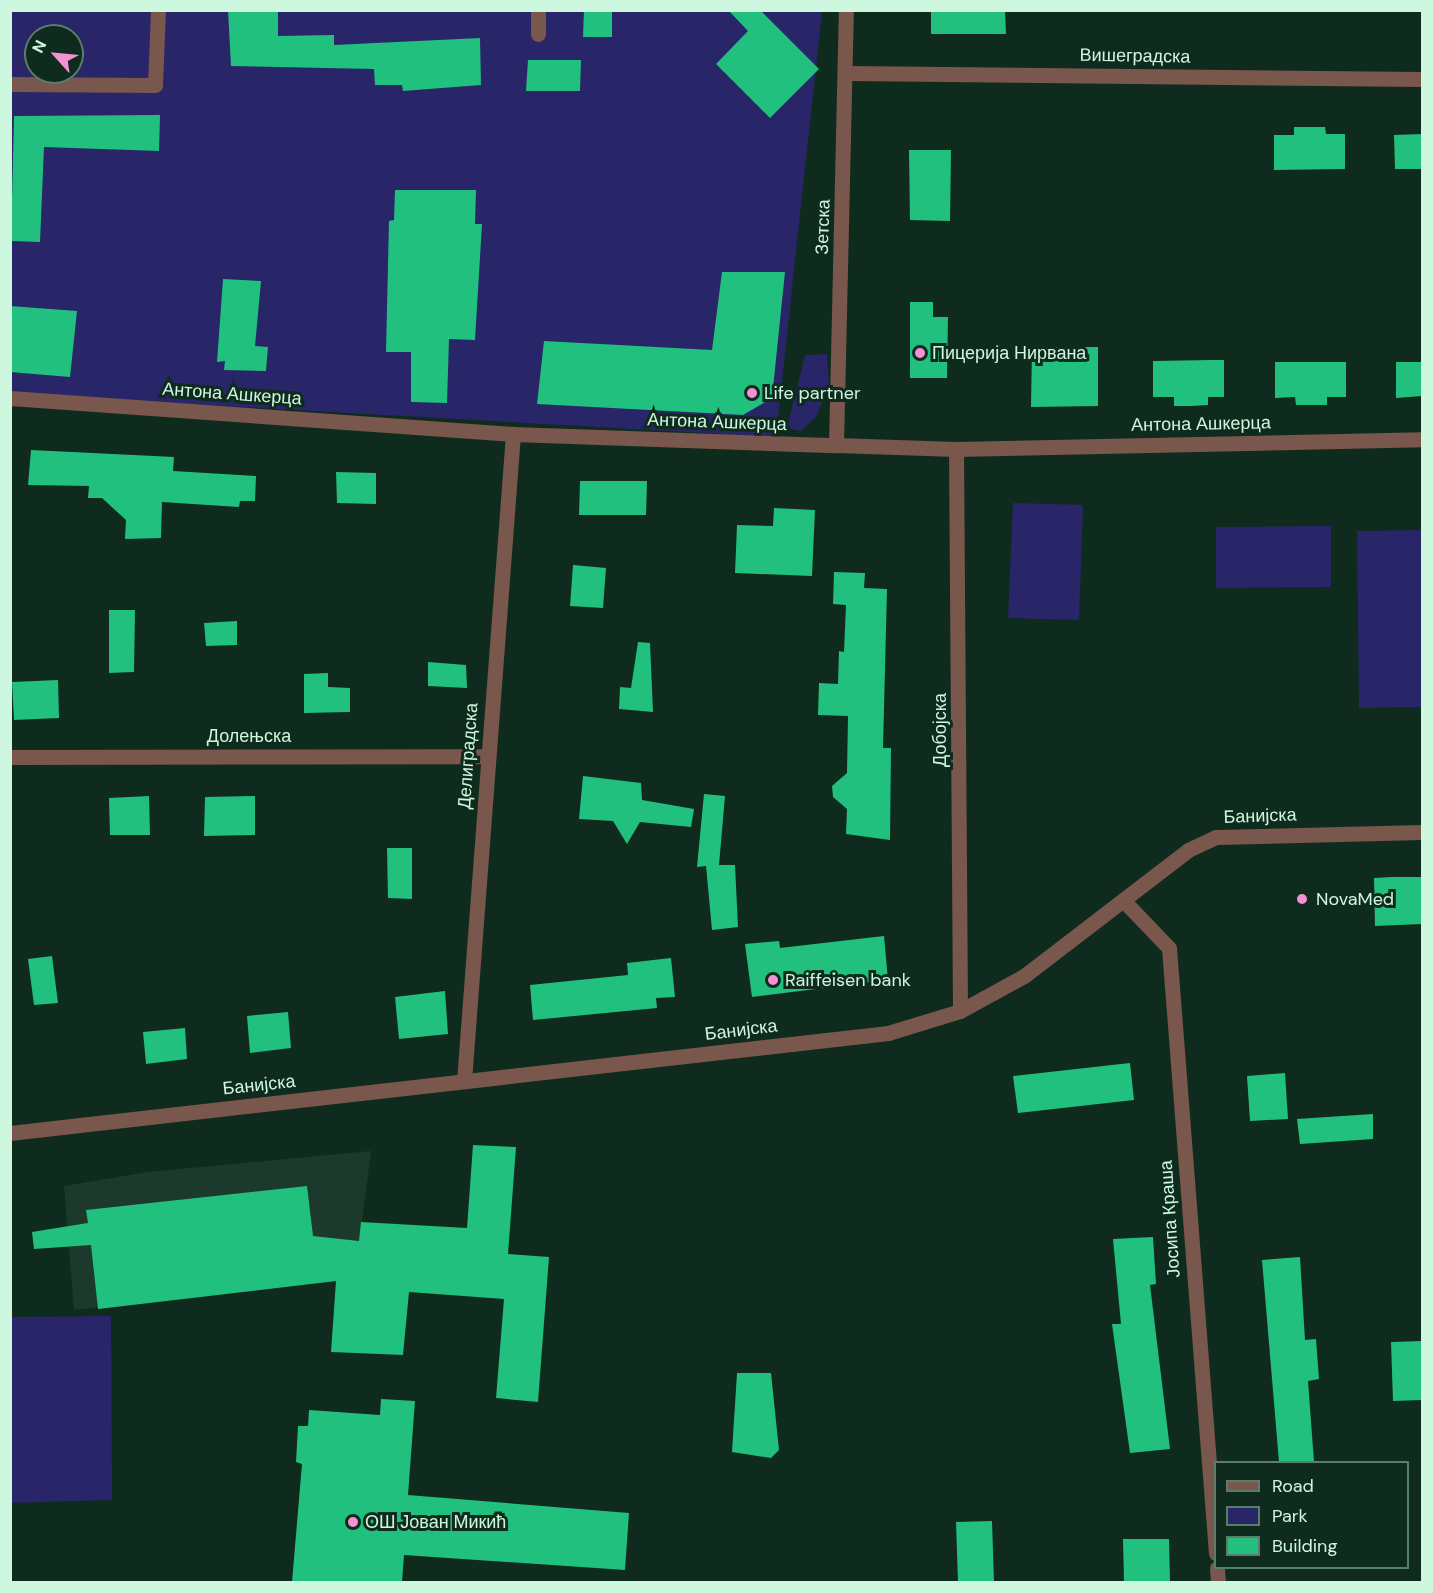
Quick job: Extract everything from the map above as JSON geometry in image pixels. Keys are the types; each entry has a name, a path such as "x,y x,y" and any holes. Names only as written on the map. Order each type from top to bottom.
{"street":[{"path":"10,84 155,85 158,10"},
{"path":"538,10 538,34"},
{"name":"Зетска","path":"836,445 847,73 846,10"},
{"name":"Вишеградска","path":"847,73 1422,79"},
{"name":"Антона Ашкерца","path":"10,398 513,434 956,449 1422,439"},
{"name":"Делиградска","path":"464,1081 513,434"},
{"name":"Добојска","path":"956,449 960,1011"},
{"name":"Долењска","path":"10,757 488,756"},
{"name":"Банијска","path":"10,1133 888,1033 960,1011 1024,976 1188,850 1216,837 1422,832"},
{"name":"Јосипа Краша","path":"1123,900 1169,948 1214,1540"}],"shaded area":[{"path":"371,1151 357,1262 336,1281 74,1310 64,1186 148,1172"}],"green space":[{"path":"10,11 822,11 776,437 11,394"},
{"path":"827,354 829,386 816,417 801,431 787,428 805,355"},
{"path":"1013,503 1083,505 1079,620 1008,618"},
{"path":"1331,526 1331,587 1216,588 1216,527"},
{"path":"1422,530 1422,707 1359,708 1357,531"},
{"path":"111,1316 112,1500 11,1503 11,1317"}],"building":[{"path":"228,10 278,10 278,36 334,35 334,45 480,38 481,85 403,91 402,85 375,85 374,69 231,66"},
{"path":"584,10 612,10 612,37 583,37"},
{"path":"728,10 760,10 819,69 770,118 716,64 748,31"},
{"path":"931,10 1005,10 1006,34 931,34"},
{"path":"528,60 581,60 580,91 526,91"},
{"path":"160,115 159,151 44,147 40,242 11,241 14,116"},
{"path":"1294,127 1325,127 1326,134 1345,134 1345,169 1274,170 1274,135 1294,135"},
{"path":"1422,134 1422,169 1395,169 1394,135"},
{"path":"909,150 951,150 950,221 910,220"},
{"path":"395,190 476,190 475,224 482,224 475,340 449,339 447,403 411,402 411,352 386,352 389,221 394,220"},
{"path":"722,272 785,272 772,398 743,415 537,404 544,341 712,350"},
{"path":"223,279 261,281 255,346 268,347 266,371 224,370 225,361 217,362"},
{"path":"910,302 933,302 933,317 948,317 947,378 910,378"},
{"path":"10,306 77,311 70,377 10,372"},
{"path":"1032,347 1098,347 1098,406 1031,407"},
{"path":"1224,360 1224,397 1208,397 1208,405 1174,406 1174,397 1153,397 1153,361"},
{"path":"1275,362 1346,362 1346,397 1327,397 1327,405 1296,405 1295,397 1275,398"},
{"path":"1396,362 1422,362 1422,396 1396,398"},
{"path":"31,450 174,457 173,471 256,476 255,501 240,501 239,507 162,502 161,538 125,539 126,520 102,498 88,498 89,486 28,485"},
{"path":"336,472 376,473 376,504 337,503"},
{"path":"580,481 647,481 646,515 579,515"},
{"path":"774,508 815,510 812,576 735,573 737,525 773,526"},
{"path":"573,565 606,568 603,608 570,606"},
{"path":"834,572 865,573 864,588 887,589 883,748 891,748 890,840 846,834 847,809 833,797 832,786 847,773 848,716 818,715 819,683 838,684 839,651 844,652 846,605 833,604"},
{"path":"109,610 135,610 134,672 109,673"},
{"path":"237,621 237,645 206,646 204,623"},
{"path":"638,642 650,643 653,712 619,709 620,687 631,688"},
{"path":"428,662 466,665 467,688 428,686"},
{"path":"328,673 328,687 350,688 350,712 304,713 304,674"},
{"path":"58,680 59,718 14,720 12,682"},
{"path":"583,776 641,783 642,800 694,809 691,827 640,822 627,844 613,821 579,819"},
{"path":"704,794 725,796 719,865 735,865 738,927 712,930 706,866 697,867"},
{"path":"149,796 150,835 110,835 109,798"},
{"path":"255,796 255,835 204,836 205,797"},
{"path":"387,848 412,848 412,899 388,898"},
{"path":"1422,877 1422,924 1375,926 1374,878"},
{"path":"884,936 888,980 752,997 745,944 779,941 780,948"},
{"path":"52,956 58,1003 34,1005 28,959"},
{"path":"671,958 675,997 656,998 657,1008 533,1020 530,985 628,975 627,963"},
{"path":"445,991 448,1034 399,1039 395,997"},
{"path":"288,1012 291,1048 250,1053 247,1016"},
{"path":"185,1028 187,1059 146,1064 143,1032"},
{"path":"1130,1063 1134,1100 1018,1113 1013,1076"},
{"path":"1285,1073 1288,1119 1250,1121 1247,1076"},
{"path":"1373,1114 1373,1139 1300,1144 1297,1119"},
{"path":"473,1145 516,1147 508,1254 549,1257 538,1402 496,1398 504,1299 409,1292 403,1355 331,1352 336,1281 98,1309 91,1245 34,1249 32,1232 88,1223 86,1210 307,1186 313,1236 359,1241 361,1222 467,1228"},
{"path":"1153,1237 1156,1284 1150,1285 1170,1449 1130,1453 1112,1324 1121,1324 1113,1239"},
{"path":"1300,1257 1305,1340 1316,1339 1319,1379 1308,1381 1314,1461 1279,1461 1262,1260"},
{"path":"1422,1341 1422,1400 1393,1401 1391,1342"},
{"path":"737,1373 771,1373 779,1450 771,1458 732,1452"},
{"path":"381,1399 415,1401 408,1495 629,1513 625,1570 404,1555 402,1582 292,1582 302,1464 296,1462 298,1426 308,1426 309,1410 380,1415"},
{"path":"992,1521 994,1582 958,1582 956,1522"},
{"path":"1123,1539 1169,1539 1170,1582 1124,1582"}],"place":[{"name":"Пицерија Нирвана","path":"920,353"},
{"name":"Life partner","path":"752,393"},
{"name":"NovaMed","path":"1302,899"},
{"name":"Raiffeisen bank","path":"773,980"},
{"name":"ОШ Јован Микић","path":"353,1522"}]}
